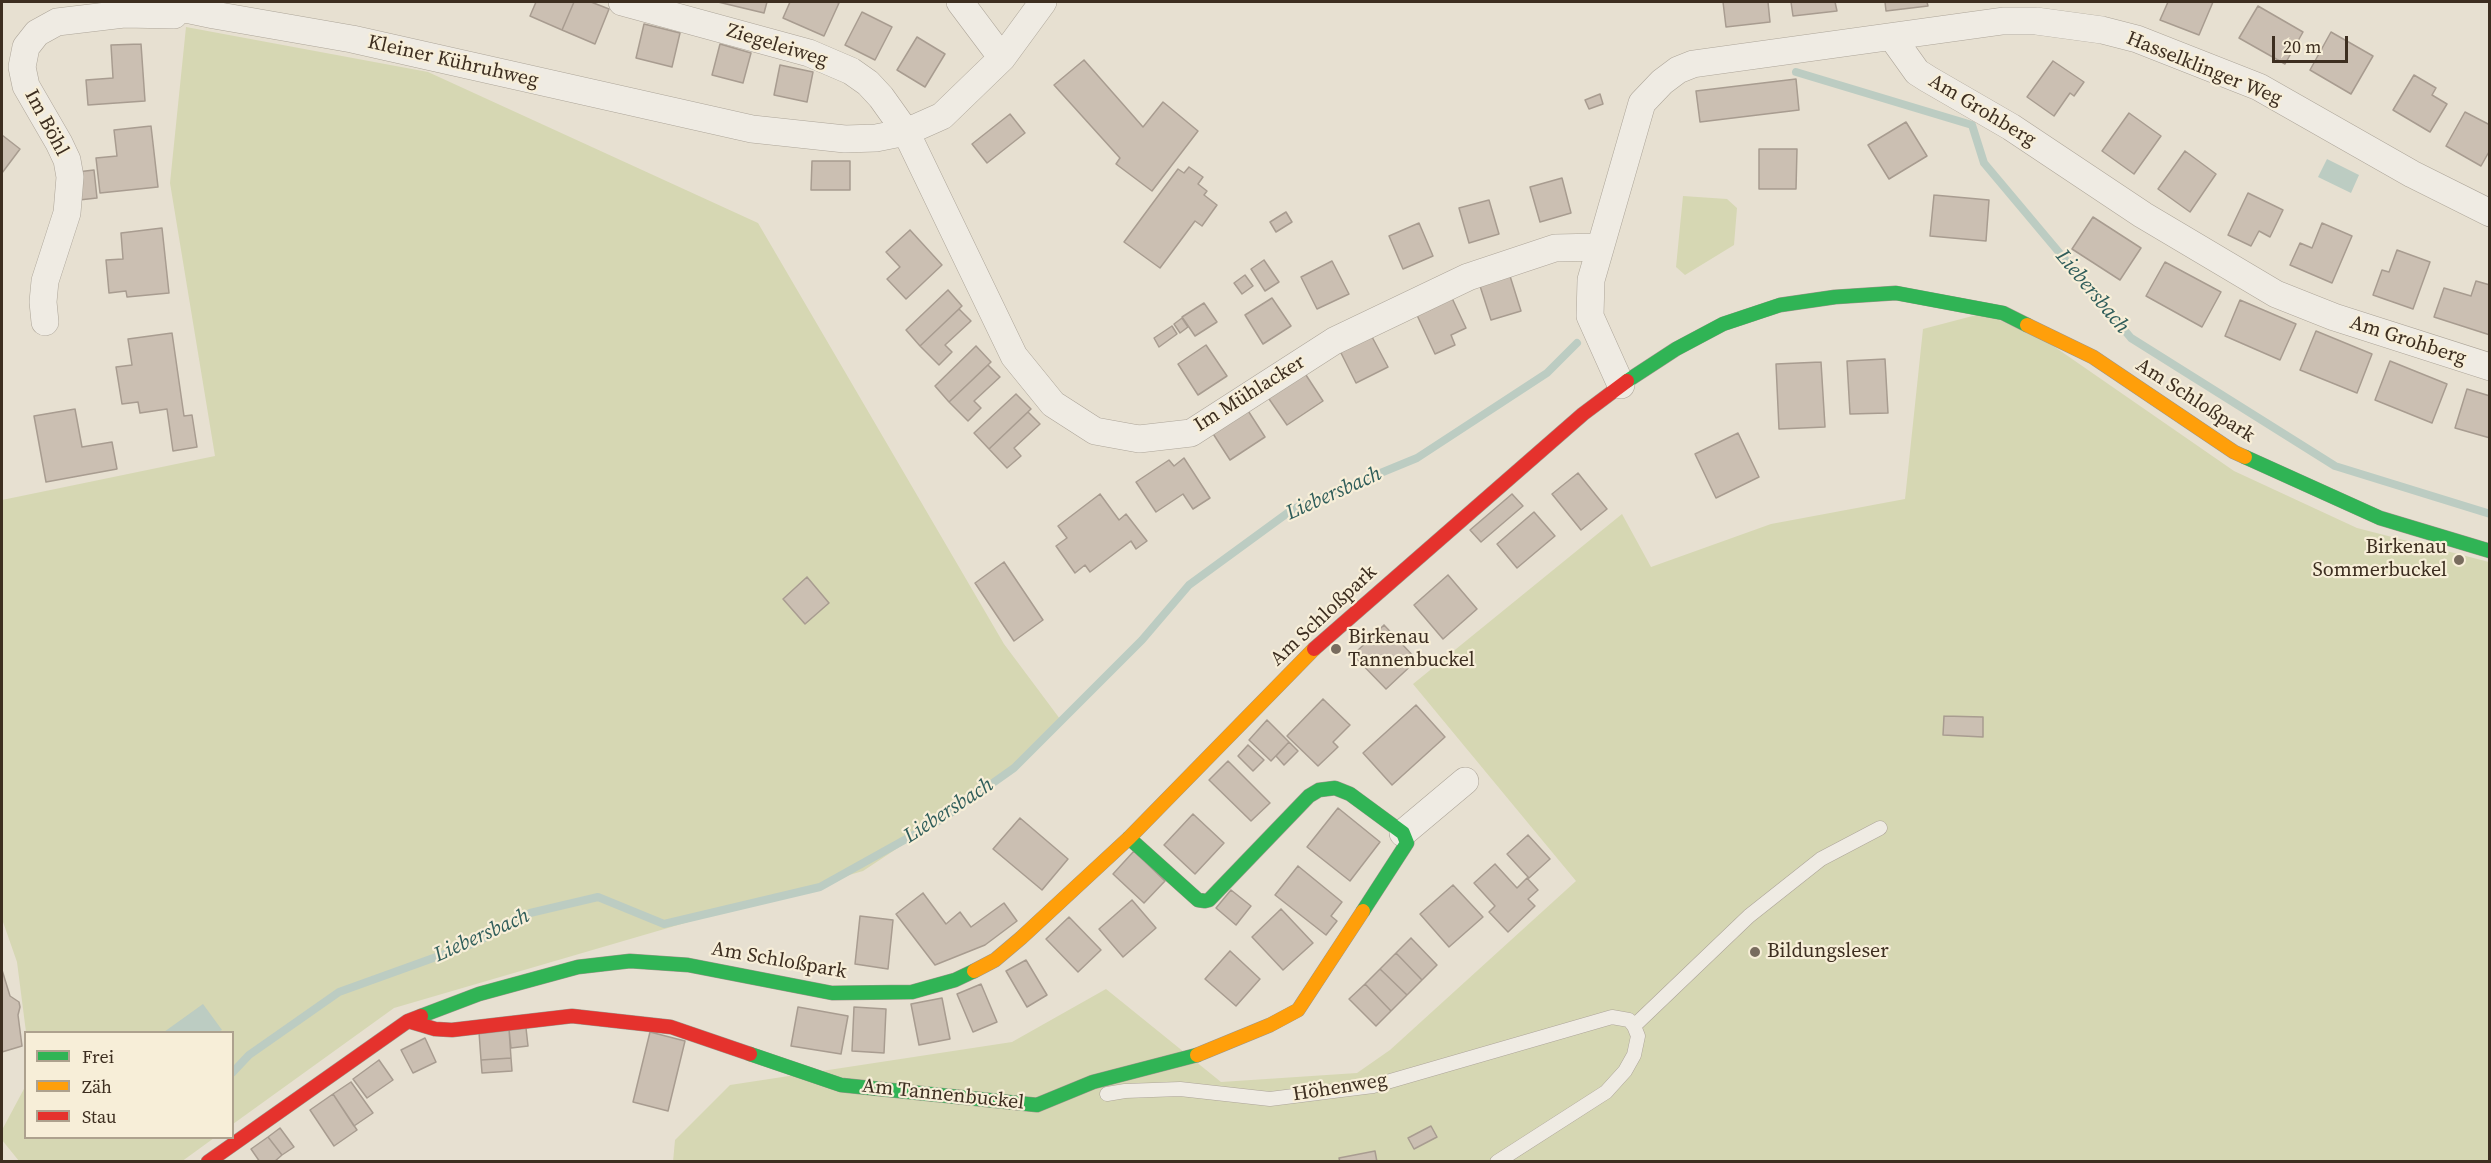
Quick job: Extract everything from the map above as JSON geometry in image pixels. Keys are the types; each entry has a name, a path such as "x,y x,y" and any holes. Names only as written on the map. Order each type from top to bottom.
{"street":[{"name":"Kleiner Kühruhweg","path":"152,2 352,39 752,129 845,139 876,138 906,132 924,126 942,116 1002,58 1043,2"},
{"name":"Ziegeleiweg","path":"622,2 809,53 851,71 868,83 881,97 906,132"},
{"path":"960,2 1002,58"},
{"name":"Im Böhl","path":"45,322 43,292 67,213 70,177 67,160 59,143 26,86 22,67 26,47 37,33 57,22 124,14 214,15"},
{"name":"Hasselklinger Weg","path":"1892,37 2003,21 2036,21 2102,30 2137,39 2259,87 2412,174 2490,213"},
{"path":"1621,385 1590,316 1591,280 1642,103 1662,82 1678,70 1693,64 1892,37"},
{"name":"Am Grohberg","path":"1892,37 1917,72 2011,127 2143,215 2276,294 2334,317 2490,368"},
{"name":"Im Mühlacker","path":"906,132 1014,356 1053,404 1095,430 1139,439 1191,433 1334,341 1467,277 1555,248 1599,247"},
{"name":"Am Schloßpark","path":"208,1161 408,1021 490,991 578,967 630,961 688,964 831,993 912,992 955,980 995,960 1021,939 1129,838 1327,634 1583,414 1621,385 1676,349 1723,324 1780,304 1896,293 2002,313 2093,357 2234,452 2380,518 2490,551"},
{"path":"1129,838 1198,900 1205,901 1209,900 1309,796 1319,790 1335,788 1345,791 1403,833 1465,781"},
{"name":"Am Tannenbuckel","path":"408,1021 435,1029 452,1030 572,1016 671,1027 841,1085 1037,1105 1093,1083 1206,1053 1298,1010 1406,846 1403,833"}],"lane":[{"path":"1497,1161 1606,1092 1625,1071 1634,1055 1638,1036 1634,1026 1749,916 1821,859 1880,828"},
{"name":"Höhenweg","path":"1037,1105 1125,1091 1180,1089 1270,1099 1373,1086 1612,1017 1629,1020 1634,1026"}],"green space":[{"path":"186,27 428,72 758,223 1004,644 1060,719 990,787 863,871 394,1008 234,1123 234,1031 26,1031 17,962 2,919 2,500 215,456 170,183"},
{"path":"1683,196 1727,199 1737,208 1734,245 1685,275 1676,267"},
{"path":"1984,313 2049,343 2234,471 2357,528 2489,562 2489,1161 673,1162 675,1140 730,1085 1012,1042 1106,989 1221,1082 1357,1073 1390,1050 1576,881 1413,684 1622,514 1651,567 1771,524 1905,499 1923,329"},
{"path":"24,1089 24,1139 213,1139 181,1162 19,1161 2,1140 2,1130"}],"shaded area":[{"path":"2327,159 2359,175 2351,193 2318,177"},
{"path":"203,1004 222,1030 220,1031 165,1031"}],"building":[{"path":"536,2 574,2 562,30 530,16"},
{"path":"574,2 591,2 609,9 595,44 562,30"},
{"path":"718,2 767,2 764,13"},
{"path":"790,2 839,3 824,36 783,18"},
{"path":"1723,2 1768,2 1770,22 1726,27"},
{"path":"1791,2 1835,2 1837,11 1793,16"},
{"path":"1885,2 1927,2 1928,6 1886,11"},
{"path":"2168,2 2213,2 2199,35 2160,20"},
{"path":"2258,6 2303,32 2285,64 2239,38"},
{"path":"862,12 892,27 875,60 845,45"},
{"path":"644,24 680,33 672,67 636,58"},
{"path":"2331,32 2373,56 2351,94 2310,70"},
{"path":"917,37 945,54 925,87 897,70"},
{"path":"141,44 145,101 88,105 86,80 113,78 111,45"},
{"path":"720,44 751,53 743,83 712,75"},
{"path":"1084,60 1143,127 1163,102 1198,131 1152,191 1116,164 1120,158 1054,85"},
{"path":"2053,61 2084,82 2074,96 2070,93 2054,116 2027,97"},
{"path":"780,65 813,72 807,102 774,95"},
{"path":"2414,75 2436,88 2432,95 2447,104 2430,132 2393,110"},
{"path":"1796,79 1799,110 1700,122 1696,91"},
{"path":"1600,94 1603,104 1589,109 1585,100"},
{"path":"2465,112 2490,125 2490,150 2481,166 2446,146"},
{"path":"2129,113 2161,136 2134,174 2102,151"},
{"path":"1010,114 1025,133 987,163 972,144"},
{"path":"1906,122 1927,156 1889,179 1868,145"},
{"path":"151,126 158,187 100,193 96,158 117,156 114,130"},
{"path":"2,135 20,149 2,173"},
{"path":"1759,149 1797,149 1796,189 1759,189"},
{"path":"2185,151 2216,174 2190,212 2158,189"},
{"path":"812,161 850,161 850,190 811,190"},
{"path":"1189,167 1203,177 1198,184 1207,191 1204,195 1217,205 1202,226 1195,221 1160,268 1124,242 1178,169 1184,173"},
{"path":"94,170 97,198 79,200 77,172"},
{"path":"1562,178 1571,213 1540,222 1530,187"},
{"path":"2248,193 2283,210 2270,237 2259,231 2251,246 2228,235"},
{"path":"1934,195 1989,200 1986,241 1930,236"},
{"path":"1489,200 1499,234 1469,243 1459,208"},
{"path":"1286,212 1292,222 1276,232 1270,222"},
{"path":"2093,217 2141,248 2120,280 2072,249"},
{"path":"1419,223 1433,256 1403,269 1389,236"},
{"path":"2322,223 2352,236 2332,283 2290,265 2300,243 2312,248"},
{"path":"162,228 169,293 127,297 126,291 109,293 106,260 123,259 121,233"},
{"path":"910,230 942,265 906,299 887,279 900,267 886,252"},
{"path":"2397,250 2430,262 2413,309 2373,295 2382,270 2389,272"},
{"path":"1264,260 1279,282 1265,291 1251,269"},
{"path":"1332,261 1349,294 1317,309 1301,277"},
{"path":"2165,262 2221,292 2202,327 2146,296"},
{"path":"1245,275 1253,286 1242,294 1234,283"},
{"path":"1510,276 1521,311 1491,320 1480,286"},
{"path":"2476,281 2490,285 2490,335 2434,317 2444,288 2471,296"},
{"path":"948,290 962,306 920,346 906,330"},
{"path":"1451,296 1466,328 1451,335 1455,345 1435,354 1416,313"},
{"path":"1272,298 1291,326 1263,344 1245,315"},
{"path":"2240,300 2296,324 2280,360 2225,336"},
{"path":"1204,303 1217,322 1195,336 1182,317"},
{"path":"959,309 971,321 945,345 952,352 939,365 920,346"},
{"path":"1182,318 1188,327 1180,333 1174,324"},
{"path":"1172,326 1177,334 1159,347 1154,338"},
{"path":"2316,331 2372,354 2357,393 2300,370"},
{"path":"172,333 184,416 192,415 197,447 173,451 167,409 140,413 138,402 122,404 116,367 132,365 128,339"},
{"path":"1371,335 1388,367 1356,383 1340,351"},
{"path":"1206,345 1227,376 1198,395 1178,364"},
{"path":"976,346 991,362 949,402 935,386"},
{"path":"1885,359 1888,413 1850,414 1847,361"},
{"path":"2390,361 2447,384 2432,423 2375,400"},
{"path":"1821,362 1825,427 1779,429 1776,364"},
{"path":"988,365 1000,377 974,401 981,408 968,421 949,402"},
{"path":"1304,372 1323,401 1287,425 1267,396"},
{"path":"2467,389 2490,396 2490,438 2455,428"},
{"path":"1016,394 1031,409 989,449 974,433"},
{"path":"1245,406 1265,437 1230,460 1210,429"},
{"path":"75,409 82,447 112,442 117,469 46,482 34,416"},
{"path":"1028,412 1040,424 1014,448 1021,456 1007,468 989,449"},
{"path":"1738,433 1759,477 1716,498 1695,454"},
{"path":"1184,458 1210,498 1193,509 1183,494 1156,512 1136,482 1169,460 1174,466"},
{"path":"1578,473 1607,509 1581,530 1552,494"},
{"path":"1100,494 1119,520 1126,514 1147,541 1136,549 1131,541 1090,572 1085,565 1075,573 1056,546 1067,538 1058,526"},
{"path":"1512,494 1523,506 1481,542 1470,530"},
{"path":"1534,512 1555,536 1517,568 1497,544"},
{"path":"1004,562 1043,620 1014,641 975,583"},
{"path":"1448,575 1477,609 1443,639 1414,605"},
{"path":"807,577 829,603 805,624 783,599"},
{"path":"1384,625 1417,660 1386,689 1353,655"},
{"path":"1323,699 1350,725 1333,742 1338,747 1318,766 1287,736"},
{"path":"1416,705 1445,737 1392,785 1363,753"},
{"path":"1944,716 1983,717 1983,737 1943,735"},
{"path":"1267,720 1289,742 1271,761 1249,740"},
{"path":"1289,742 1298,751 1284,765 1276,756"},
{"path":"1248,745 1264,760 1253,771 1238,756"},
{"path":"1228,761 1270,803 1251,821 1209,780"},
{"path":"1338,808 1380,842 1350,881 1307,847"},
{"path":"1193,814 1224,843 1195,874 1164,845"},
{"path":"1020,818 1068,859 1042,890 993,849"},
{"path":"1528,835 1550,859 1529,878 1507,854"},
{"path":"1134,851 1165,881 1144,903 1113,874"},
{"path":"1495,864 1517,888 1527,878 1538,890 1528,899 1535,906 1508,932 1489,912 1495,906 1474,883"},
{"path":"1298,866 1342,902 1331,916 1337,921 1326,935 1275,895"},
{"path":"1453,885 1483,917 1449,947 1420,914"},
{"path":"1231,890 1251,906 1236,925 1216,908"},
{"path":"923,893 946,924 960,912 971,927 1004,903 1017,921 985,945 935,965 896,914"},
{"path":"1132,900 1156,928 1123,957 1099,929"},
{"path":"1281,909 1313,943 1283,970 1252,937"},
{"path":"860,916 893,920 888,969 855,964"},
{"path":"1069,917 1101,950 1078,972 1046,939"},
{"path":"1411,938 1437,965 1422,980 1396,953"},
{"path":"1230,951 1260,979 1236,1006 1205,979"},
{"path":"1396,953 1422,980 1407,995 1380,969"},
{"path":"1026,960 1047,995 1027,1007 1006,971"},
{"path":"1380,969 1407,995 1391,1011 1365,984"},
{"path":"2,970 10,996 19,1002 18,1015 22,1046 2,1052"},
{"path":"981,984 997,1022 973,1032 957,994"},
{"path":"1365,984 1391,1011 1376,1026 1349,999"},
{"path":"942,998 950,1039 919,1045 911,1004"},
{"path":"798,1007 848,1016 841,1054 791,1046"},
{"path":"854,1007 886,1009 884,1053 852,1051"},
{"path":"526,1028 528,1046 511,1048 509,1029"},
{"path":"509,1029 511,1058 481,1060 479,1032"},
{"path":"650,1032 685,1041 668,1111 633,1102"},
{"path":"425,1038 436,1062 413,1073 401,1050"},
{"path":"511,1058 512,1071 482,1073 481,1060"},
{"path":"379,1060 393,1080 367,1098 353,1079"},
{"path":"351,1082 373,1113 354,1126 333,1094"},
{"path":"333,1094 357,1130 334,1146 310,1110"},
{"path":"1431,1126 1437,1137 1414,1149 1408,1138"},
{"path":"280,1128 294,1147 282,1155 268,1137"},
{"path":"268,1137 282,1155 274,1162 260,1162 251,1149"},
{"path":"1375,1151 1377,1162 1340,1162 1339,1158"}],"waterway":[{"name":"Liebersbach","path":"1796,72 1972,125 1984,163 2131,338 2335,466 2490,514"},
{"name":"Liebersbach","path":"234,1071 249,1055 339,992 475,943 530,913 598,897 664,924 820,887 942,819 1014,768 1142,640 1189,585 1293,509 1417,458 1547,373 1577,343"}],"traffic: fast":[{"path":"1627,381 1676,349 1723,324 1780,305 1835,297 1896,293 2003,313 2027,325"},
{"path":"2245,457 2380,518 2490,551"},
{"path":"1129,838 1198,900 1205,901 1209,900 1309,796 1319,790 1335,788 1350,794 1403,833 1407,843 1363,911"},
{"path":"421,1016 479,994 578,967 630,961 688,965 832,993 912,992 955,980 974,971"},
{"path":"750,1054 841,1085 1037,1105 1093,1082 1197,1055"}],"traffic: slow":[{"path":"2027,325 2093,357 2234,452 2245,457"},
{"path":"974,971 995,960 1021,938 1129,838 1314,649"},
{"path":"1197,1055 1270,1025 1298,1010 1363,911"}],"traffic: jam":[{"path":"1314,649 1583,414 1627,381"},
{"path":"208,1162 408,1021 421,1016"},
{"path":"408,1021 435,1029 452,1030 572,1016 671,1027 750,1054"}],"place":[{"name":"Birkenau Sommerbuckel","path":"2459,560"},
{"name":"Birkenau Tannenbuckel","path":"1336,649"},
{"name":"Bildungsleser","path":"1755,952"}]}
